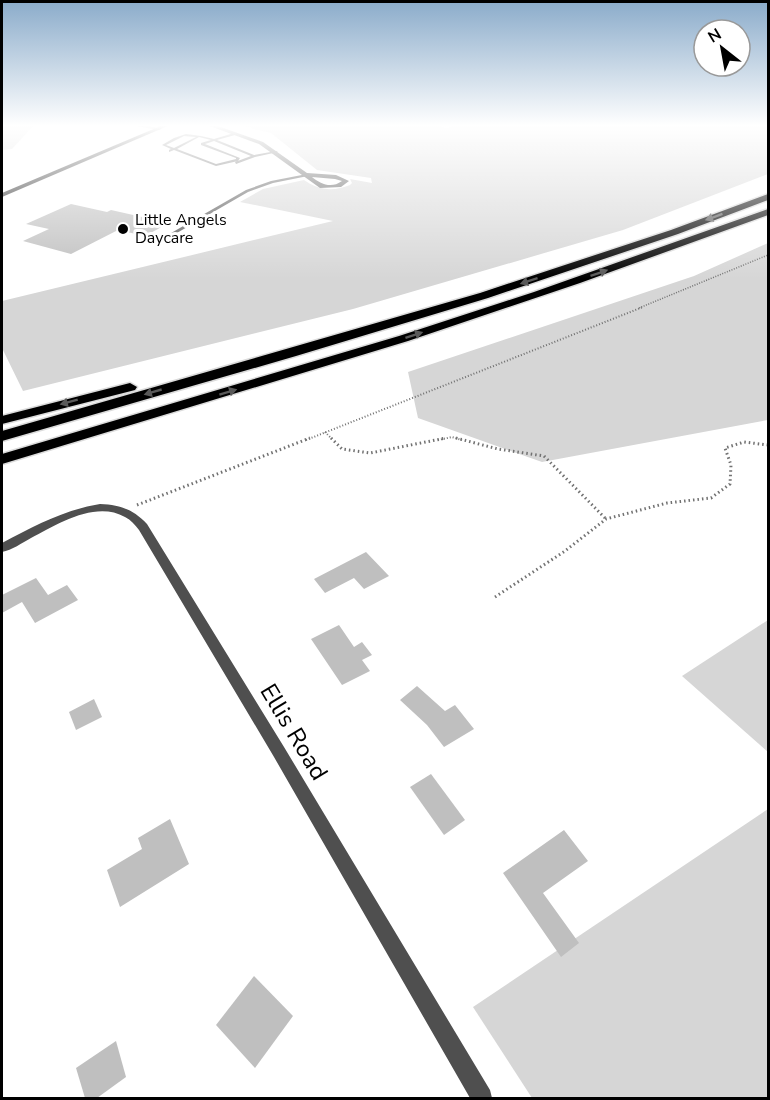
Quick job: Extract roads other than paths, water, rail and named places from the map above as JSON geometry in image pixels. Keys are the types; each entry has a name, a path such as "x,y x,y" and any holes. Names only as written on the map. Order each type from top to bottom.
{"highway":[{"path":"2,436 452,306 612,253 768,197"},
{"path":"2,459 461,320 618,267 768,212"},
{"path":"2,420 342,331 452,306"},
{"path":"2,471 172,409"}],"main road":[{"path":"2,195 46,176"}],"street":[{"path":"309,176 322,187 339,186 346,181 326,176"},
{"name":"Ellis Road","path":"2,548 58,520 86,509 111,507 126,512 143,527 279,752 482,1098"}],"lane":[{"path":"154,244 248,190 300,176"}],"place":[{"name":"Little Angels Daycare","path":"123,229"}]}
